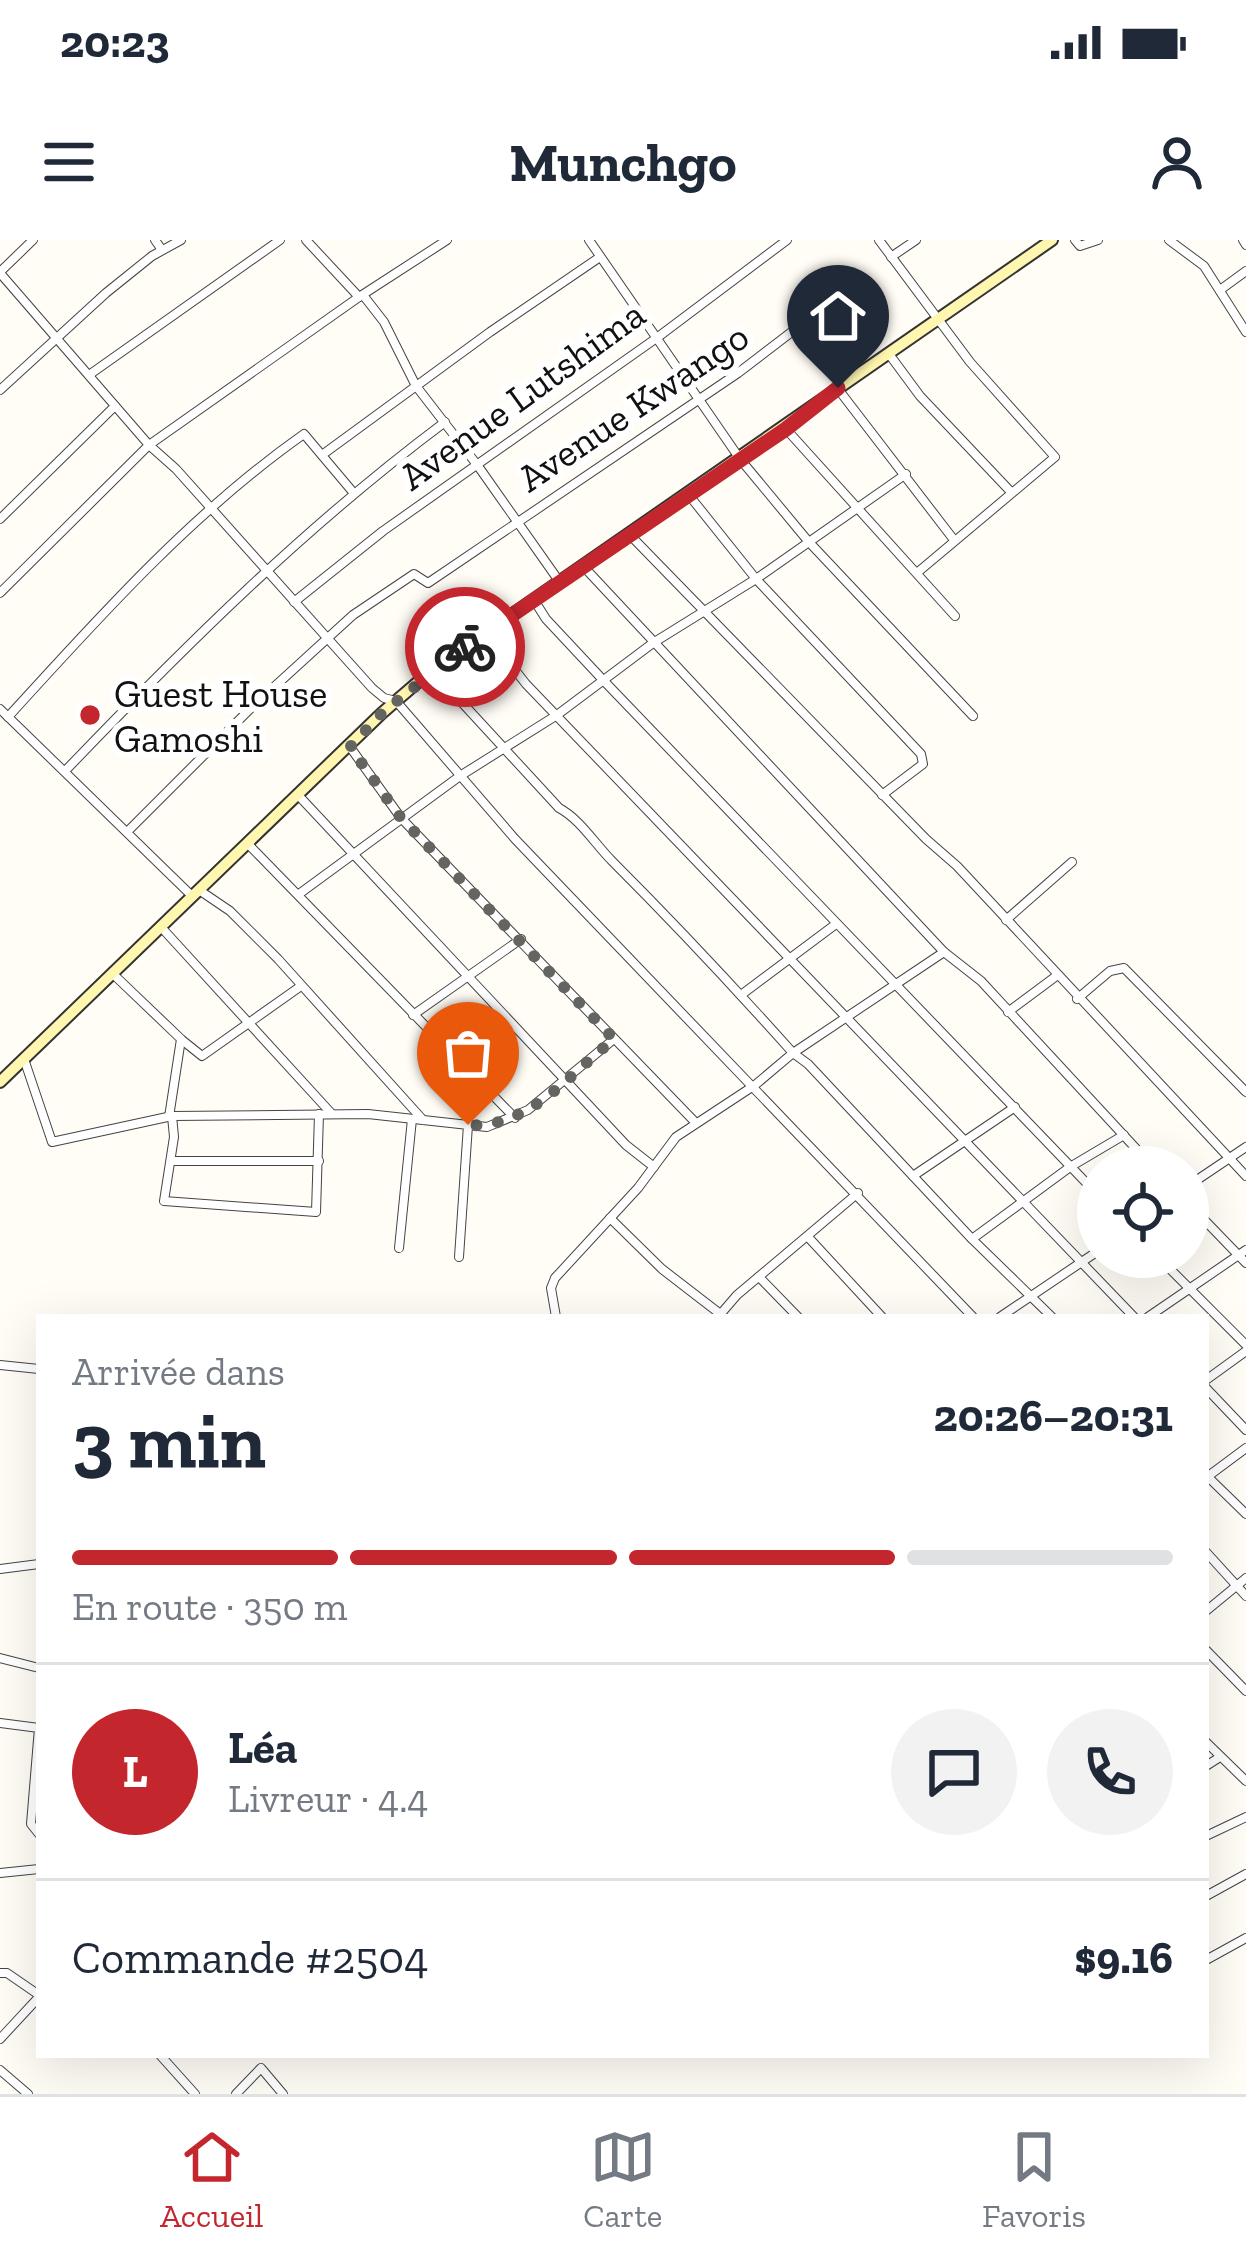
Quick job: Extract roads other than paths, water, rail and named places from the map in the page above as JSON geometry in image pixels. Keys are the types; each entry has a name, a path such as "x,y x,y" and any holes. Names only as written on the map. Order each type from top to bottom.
{"main road":[{"path":"0,1082 432,670 786,429 1052,240"}],"street":[{"path":"33,240 0,273 149,445 372,688 396,701 677,1008 971,1314"},
{"path":"155,240 163,250"},
{"path":"0,391 106,293 181,240"},
{"path":"89,375 280,240"},
{"path":"306,240 384,322 416,386 560,582"},
{"path":"0,593 149,445 447,240"},
{"path":"589,240 740,459 808,541 973,716"},
{"name":"Avenue Lutshima","path":"294,602 383,531 787,240"},
{"path":"879,240 970,362 1055,457 918,572"},
{"path":"891,257 916,240"},
{"path":"1075,240 1080,246 1098,240"},
{"path":"1169,240 1204,266 1246,332"},
{"path":"322,455 600,257"},
{"path":"1220,290 1246,271"},
{"name":"Avenue Kwango","path":"327,639 352,615 414,574 428,583 700,399 840,295"},
{"path":"890,354 920,396 1011,492"},
{"path":"838,388 954,540"},
{"path":"0,519 115,406"},
{"path":"66,770 352,492 445,422"},
{"path":"786,429 955,616"},
{"path":"352,492 304,434 211,510 4,713 195,893 230,911 423,1120"},
{"path":"299,894 460,776 557,715 653,643 756,579 906,474"},
{"path":"688,494 756,579 921,754 923,764 882,795"},
{"path":"629,534 1006,920 1246,1176"},
{"path":"583,566 944,952 981,981 1134,1146"},
{"path":"534,600 546,619 1077,1174"},
{"path":"486,633 557,715 1077,1260"},
{"path":"127,832 327,639"},
{"path":"432,670 793,1053 1049,1314"},
{"path":"350,747 401,818 695,1122"},
{"path":"298,795 626,1145 654,1167"},
{"path":"249,844 515,1118"},
{"path":"1006,920 1072,862"},
{"path":"741,995 836,924"},
{"path":"160,926 331,1113"},
{"path":"413,1015 521,939"},
{"path":"555,1314 551,1288 555,1278 676,1137 944,952"},
{"path":"1077,998 1110,970 1124,968 1246,1092"},
{"path":"111,973 202,1056 301,986"},
{"path":"1008,1012 1056,977"},
{"path":"181,1039 164,1201 316,1212 319,1114"},
{"path":"23,1058 52,1142 170,1116 331,1113 487,1126 515,1118 614,1039"},
{"path":"913,1176 1015,1107"},
{"path":"399,1248 412,1118"},
{"path":"459,1257 468,1125"},
{"path":"972,1239 1070,1167 1124,1135"},
{"path":"1209,1172 1246,1147"},
{"path":"171,1161 319,1162"},
{"path":"719,1314 858,1193"},
{"path":"610,1218 717,1314"},
{"path":"1152,1314 1243,1256 1209,1223"},
{"path":"808,1237 879,1314"},
{"path":"1005,1314 1077,1265"},
{"path":"759,1276 795,1314"},
{"path":"1095,1278 1131,1314"},
{"path":"1179,1278 1246,1348 1209,1381"},
{"path":"0,1365 36,1369"},
{"path":"1209,1387 1246,1430"},
{"path":"1209,1476 1246,1448"},
{"path":"1209,1479 1246,1514"},
{"path":"1209,1554 1242,1580 1246,1596"},
{"path":"0,1569 36,1564"},
{"path":"1209,1608 1242,1580"},
{"path":"1209,1653 1246,1691"},
{"path":"0,1658 36,1667"},
{"path":"0,1723 36,1728"},
{"path":"1209,1745 1246,1781"},
{"path":"1209,1764 1220,1756"},
{"path":"36,1764 31,1824 36,1830"},
{"path":"1209,1835 1246,1817"},
{"path":"0,1873 36,1870"},
{"path":"1209,1895 1246,1874"},
{"path":"1209,1958 1246,1938"},
{"path":"0,1973 36,1994"},
{"path":"0,2039 36,1999"},
{"path":"163,2058 195,2094"},
{"path":"236,2094 261,2068 283,2094"},
{"path":"0,2070 28,2094"}],"place":[{"name":"Guest House Gamoshi","path":"90,715"}]}
